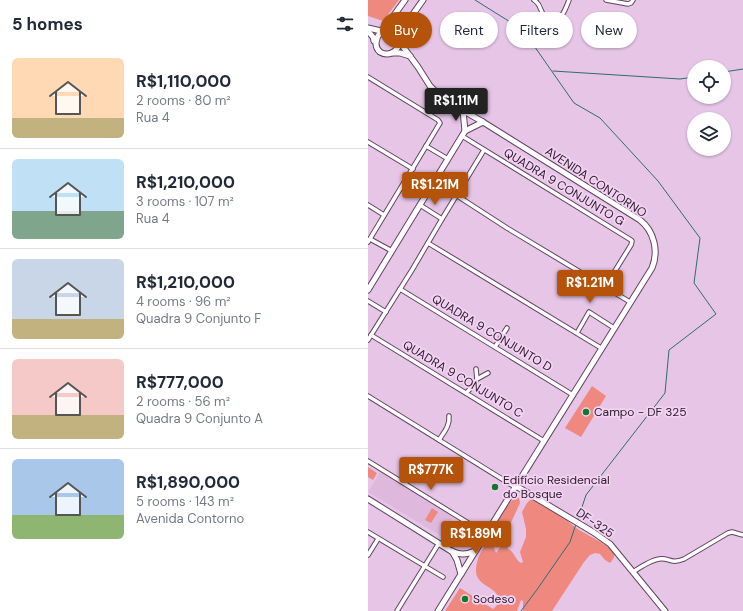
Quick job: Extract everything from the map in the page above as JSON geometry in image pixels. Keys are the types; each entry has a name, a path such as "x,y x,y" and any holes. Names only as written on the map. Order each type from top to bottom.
{"main road":[{"path":"395,12 404,0"},
{"path":"414,12 423,0"},
{"path":"368,28 380,30"},
{"path":"368,31 372,36 375,46 380,52 388,54 400,53 411,57"},
{"path":"374,41 375,37 380,32"},
{"path":"392,53 396,51 398,48"},
{"name":"AVENIDA CONTORNO","path":"404,48 430,86 443,99 634,215 652,234 655,244 655,257 652,268 438,611"},
{"path":"463,111 464,134"},
{"path":"368,290 464,134 483,122"},
{"name":"DF-325","path":"516,487 596,534 610,544 664,611"},
{"path":"369,501 451,551 468,557 468,563 461,565 451,551"},
{"path":"461,574 458,557 476,550"}],"street":[{"path":"534,0 540,5 543,15 546,18 554,20 562,16 569,0"},
{"path":"606,0 628,4 633,0"},
{"path":"368,77 440,121 440,124 369,241 392,251"},
{"name":"QUADRA 9 CONJUNTO G","path":"464,134 484,150 632,241 605,287"},
{"path":"368,142 413,169"},
{"path":"426,146 448,159"},
{"path":"368,340 484,150"},
{"path":"456,195 507,228 630,302"},
{"path":"420,205 442,219"},
{"path":"368,206 384,216"},
{"path":"428,243 601,348"},
{"name":"QUADRA 9 CONJUNTO D","path":"400,289 573,395"},
{"path":"368,301 386,312"},
{"path":"577,333 589,312 614,328"},
{"path":"495,347 507,328"},
{"name":"QUADRA 9 CONJUNTO C","path":"371,335 544,441"},
{"path":"476,369 477,379"},
{"path":"466,393 477,379 488,373"},
{"path":"368,396 516,487"},
{"path":"439,440 448,426 449,416"},
{"path":"368,461 486,534"},
{"path":"368,532 443,577"},
{"path":"632,572 658,559 678,562 728,533 732,532 743,535"},
{"path":"368,555 378,539"},
{"path":"397,611 439,543"}],"shaded area":[{"path":"368,0 399,0 390,12 380,12 380,20 368,16"},
{"name":"Campo - DF 325","path":"592,386 606,396 581,437 565,428"},
{"path":"368,467 377,473 373,480 368,477"},
{"path":"381,471 453,517 441,536 368,492"},
{"path":"516,497 519,498 520,503 509,527 495,541 494,548 496,553 505,541 507,541 508,549 519,562 523,562 520,552 526,537 526,529 522,512 527,503 533,497 543,505 562,516 579,530 612,549 615,553 613,559 610,563 600,554 595,553 590,555 552,611 523,611 523,601 521,600 517,611 445,611 460,588 493,609 496,606 498,597 493,590 480,581 477,577 476,565 479,555 499,518"},
{"path":"432,508 438,512 431,523 425,520"}],"waterway":[{"path":"475,0 523,30 574,103 600,118 658,181 700,238 694,283 716,314 669,350 665,393 586,495 578,519"},
{"path":"731,71 743,69"},
{"path":"553,71 680,79 687,78"},
{"path":"521,611 570,542 576,524"}],"place":[{"name":"Campo - DF 325","path":"586,412"},
{"name":"Edifício Residencial do Bosque","path":"495,487"},
{"name":"Sodeso","path":"465,599"}]}
